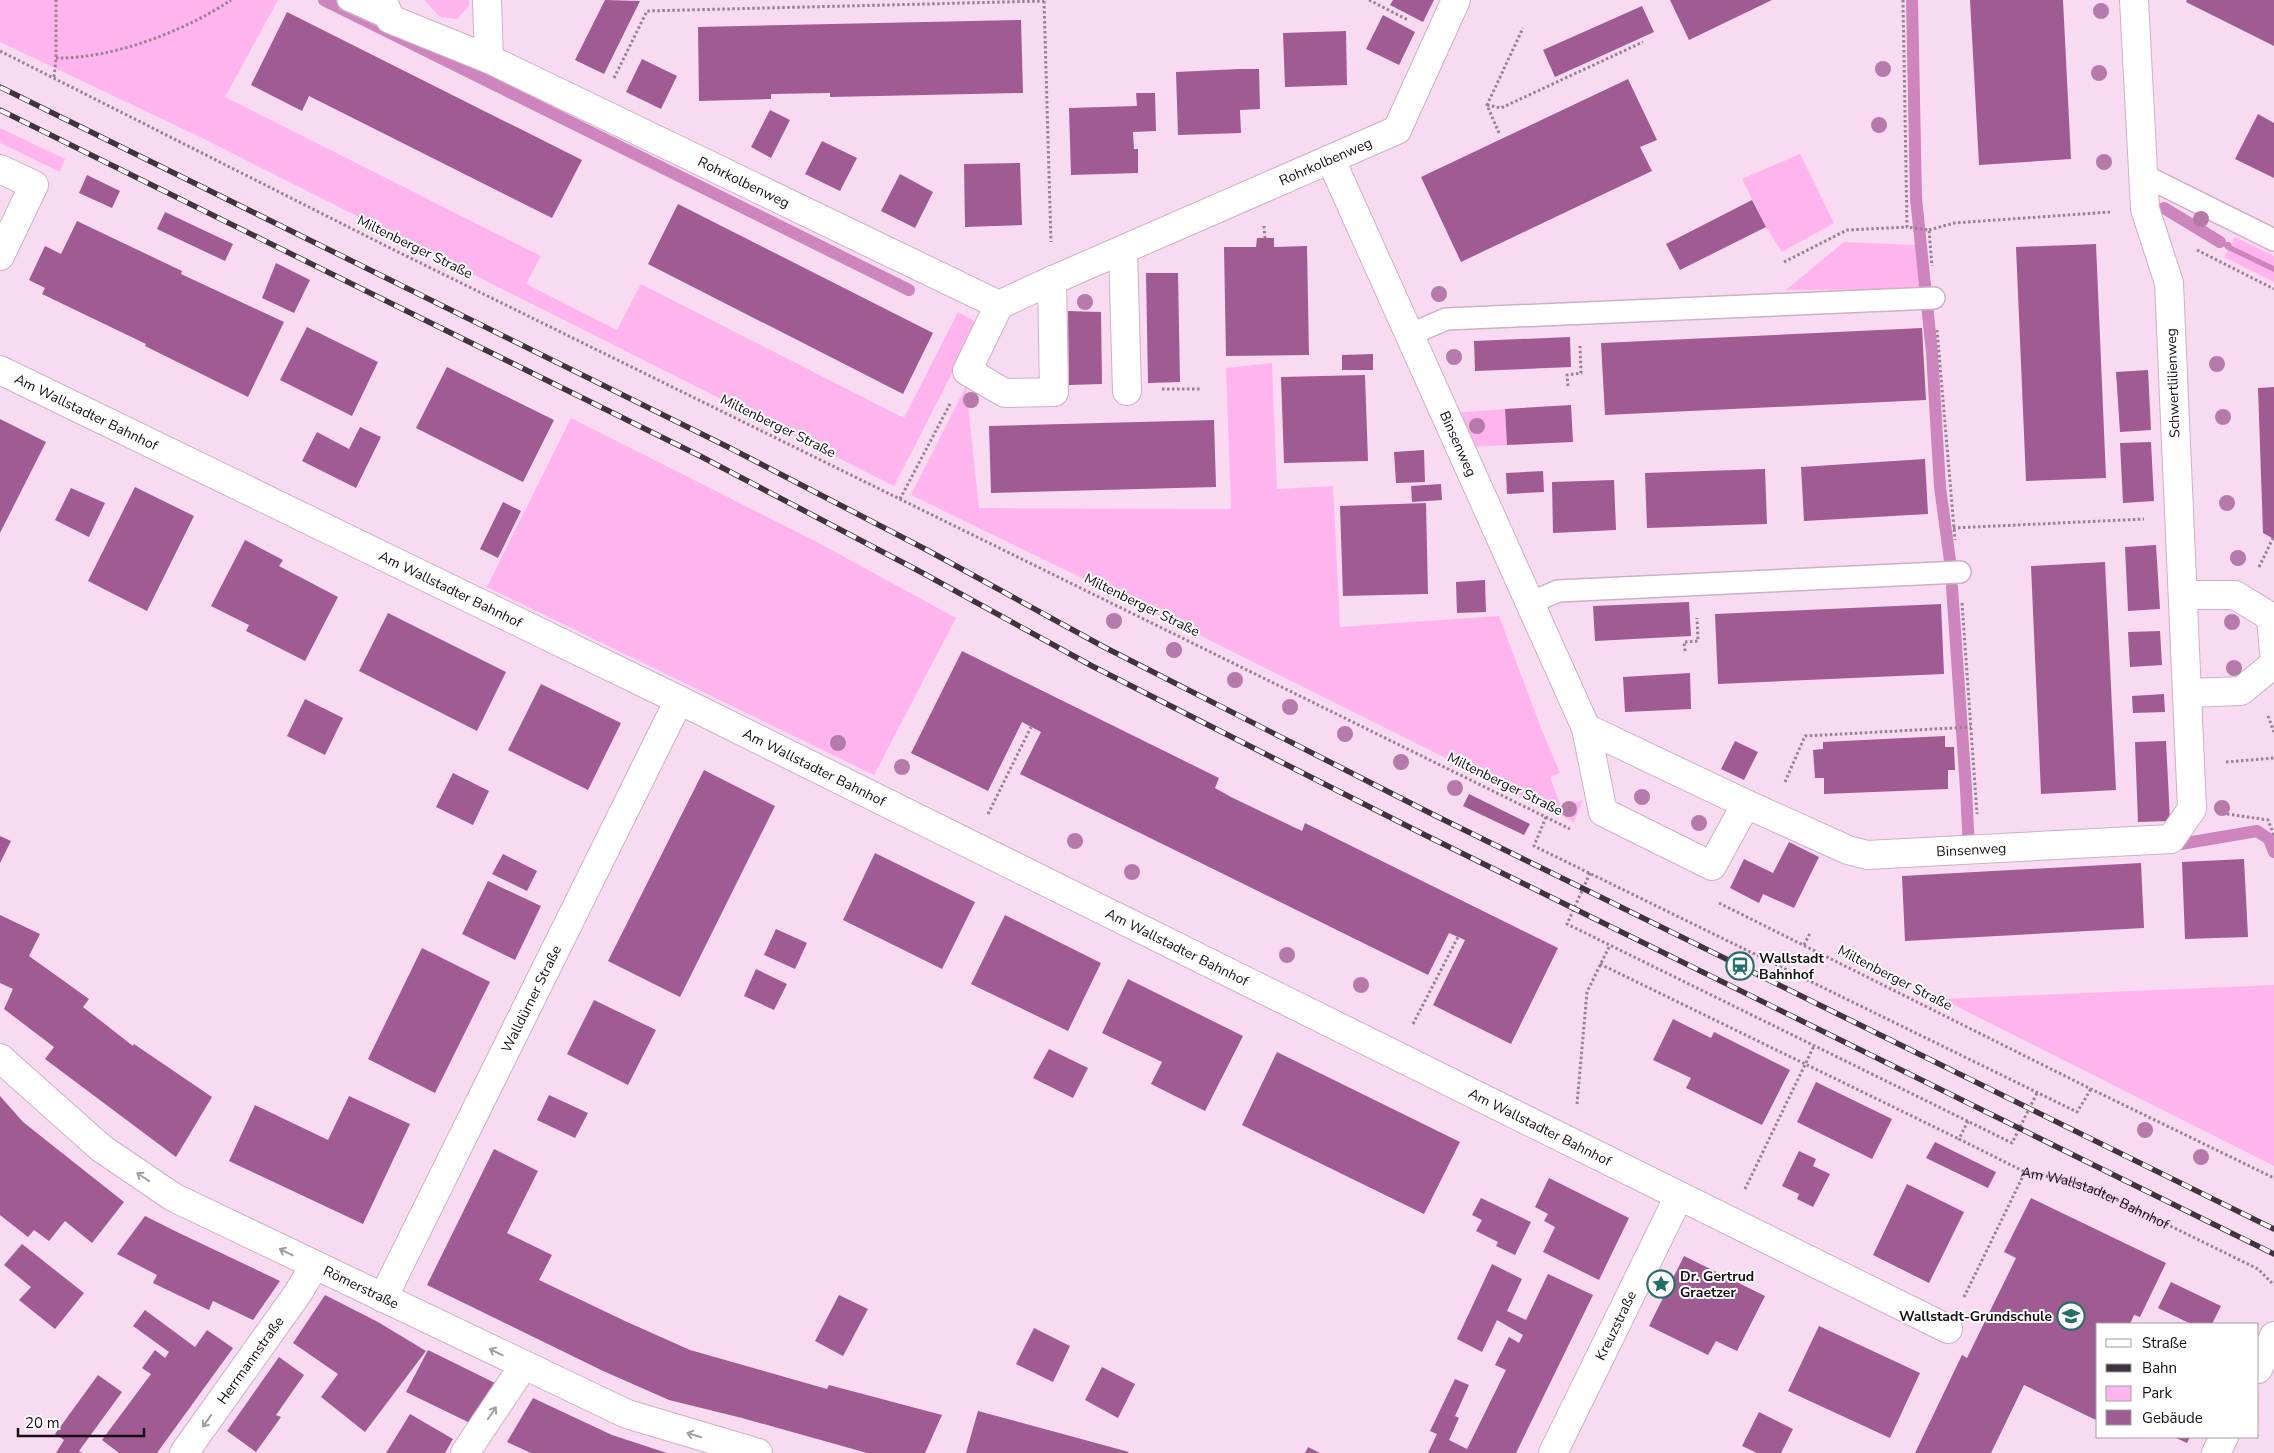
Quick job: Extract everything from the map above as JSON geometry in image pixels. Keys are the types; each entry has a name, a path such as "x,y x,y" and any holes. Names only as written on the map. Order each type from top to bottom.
{"street":[{"path":"487,0 489,59"},
{"name":"Rohrkolbenweg","path":"386,9 999,305 1052,280 1397,130 1456,0"},
{"name":"Schwertlilienweg","path":"2134,0 2147,218 2169,284 2192,809"},
{"name":"Binsenweg","path":"1330,160 1586,728 1603,812 1712,866 1746,804"},
{"path":"0,169 34,185 0,256"},
{"path":"1123,250 1126,391"},
{"path":"999,305 967,371 1005,393 1054,392 1052,280"},
{"name":"Am Wallstadter Bahnhof","path":"0,370 679,700 1948,1329"},
{"path":"2183,595 2235,595 2271,618 2274,652"},
{"path":"2188,692 2241,691 2274,664"},
{"name":"Walldürner Straße","path":"383,1298 679,700"},
{"name":"Binsenweg","path":"1586,728 1746,804 1848,850 1867,855 2171,840 2192,809"},
{"name":"Römerstraße","path":"0,1058 101,1148 173,1197 627,1414 722,1449 758,1453"},
{"name":"Kreuzstraße","path":"1552,1453 1679,1196"},
{"name":"Herrmannstraße","path":"184,1453 298,1293 314,1266"},
{"path":"2259,1367 2274,1336"},
{"path":"465,1453 524,1366"},
{"path":"2216,1453 2224,1438"}],"lane":[{"path":"348,0 386,9"},
{"path":"2143,175 2274,240"},
{"path":"1409,335 1446,319 1934,298"},
{"path":"1530,603 1558,591 1960,572"}],"path":[{"path":"54,76 56,58 56,0"},
{"path":"56,58 93,55 149,41 208,15 231,0"},
{"path":"944,0 944,5"},
{"path":"1368,0 1439,35"},
{"path":"1903,0 1907,228"},
{"path":"598,112 647,11 1044,1 1052,280"},
{"path":"1499,133 1487,105 1524,28"},
{"path":"1487,105 1501,108 1643,42"},
{"name":"Miltenberger Straße","path":"0,51 54,76 397,251 1572,830"},
{"path":"1784,262 1847,230 1907,228 1929,230 1954,223 2147,218 2274,289"},
{"path":"1264,223 1265,238"},
{"path":"1929,230 1953,528 1960,572 1979,850"},
{"path":"1568,386 1568,374 1581,373 1578,313"},
{"path":"900,499 967,371"},
{"path":"1953,528 2179,517"},
{"path":"1685,651 1684,642 1698,641 1695,585"},
{"path":"2271,725 2274,732"},
{"path":"973,846 1031,727"},
{"path":"1771,815 1805,736 1971,727"},
{"path":"2190,765 2274,758"},
{"path":"2192,809 2268,820 2274,835"},
{"path":"1546,817 1534,846 2077,1112 2092,1090"},
{"path":"1590,873 1567,924 2012,1143 2037,1094"},
{"name":"Miltenberger Straße","path":"1716,901 2092,1090 2274,1178"},
{"path":"1804,945 1810,933"},
{"path":"1397,1056 1458,937"},
{"path":"1573,1144 1587,992 1610,945"},
{"path":"1600,964 2026,1172"},
{"path":"1730,1221 1814,1046"},
{"path":"1959,1139 1968,1121"},
{"name":"Am Wallstadter Bahnhof","path":"1948,1329 2026,1172 2067,1180 2097,1190 2258,1268 2274,1285"}],"green space":[{"path":"0,0 278,0 225,97 541,256 526,284 617,330 641,284 904,418 958,312 978,323 894,486 202,138 0,42"},
{"path":"424,0 469,0 469,6 457,19 440,17"},
{"path":"0,128 65,159 60,172 0,143"},
{"path":"1800,154 1834,223 1782,252 1766,227 1742,179"},
{"path":"2235,237 2274,256 2274,282 2224,257"},
{"path":"1844,242 1917,245 1920,289 1786,290"},
{"path":"1272,363 1277,489 1333,486 1340,627 1499,616 1560,773 1550,777 1561,807 1583,800 1574,822 1201,636 911,495 966,386 979,508 1231,509 1226,368"},
{"path":"1505,409 1507,445 1470,447 1452,413"},
{"path":"571,418 815,541 956,618 874,775 487,587"},
{"path":"2274,985 2274,1166 1942,999"}],"shaded area":[{"path":"2220,242 2230,242 2232,246 2274,266 2274,272 2226,249"}],"building":[{"path":"605,0 640,1 604,74 575,60"},
{"path":"1393,0 1434,0 1423,22 1390,5"},
{"path":"1670,0 1772,0 1689,40"},
{"path":"1970,0 2063,0 2071,159 1979,165"},
{"path":"2187,0 2274,0 2274,46 2186,2"},
{"path":"1642,6 1654,32 1555,77 1543,50"},
{"path":"287,12 582,160 552,218 309,96 302,111 251,85"},
{"path":"1383,15 1415,32 1399,65 1366,49"},
{"path":"1021,20 1023,93 830,97 830,93 771,94 771,99 699,101 698,27"},
{"path":"1346,31 1347,85 1285,87 1283,33"},
{"path":"642,59 677,76 661,109 626,92"},
{"path":"1259,69 1260,109 1240,110 1241,133 1178,135 1176,72"},
{"path":"1628,79 1657,140 1640,147 1652,171 1461,262 1421,177"},
{"path":"1136,93 1155,93 1156,131 1133,132 1134,149 1138,149 1138,173 1071,175 1069,108 1137,106"},
{"path":"770,110 790,120 771,158 751,147"},
{"path":"2258,114 2274,123 2274,178 2235,159"},
{"path":"822,141 857,158 840,191 805,174"},
{"path":"1020,163 1022,225 965,227 964,164"},
{"path":"900,174 933,192 915,228 881,211"},
{"path":"87,175 120,191 112,208 79,193"},
{"path":"1752,200 1766,227 1680,270 1666,244"},
{"path":"678,204 933,333 903,394 648,264"},
{"path":"165,212 233,244 225,261 157,229"},
{"path":"77,221 182,271 181,274 284,322 248,397 145,346 146,344 42,294 45,288 29,280 45,246 61,254"},
{"path":"1257,238 1274,238 1274,247 1307,246 1309,355 1226,356 1224,247 1256,247"},
{"path":"2096,244 2106,478 2026,481 2016,247"},
{"path":"276,263 310,280 294,313 262,298"},
{"path":"1146,273 1178,273 1180,382 1148,383"},
{"path":"1068,311 1101,312 1102,384 1069,385"},
{"path":"307,327 378,362 352,416 280,380"},
{"path":"1922,328 1926,400 1605,415 1601,343"},
{"path":"1570,337 1571,367 1475,371 1474,341"},
{"path":"1373,354 1373,370 1342,370 1342,355"},
{"path":"447,367 554,420 523,482 416,428"},
{"path":"2148,370 2151,430 2120,432 2116,372"},
{"path":"1365,375 1368,461 1284,463 1281,377"},
{"path":"2274,387 2274,539 2263,533 2258,388"},
{"path":"1571,405 1573,442 1507,445 1505,409"},
{"path":"0,419 46,442 0,533"},
{"path":"1214,420 1216,487 991,493 989,426"},
{"path":"360,427 381,437 356,488 302,461 317,432 349,449"},
{"path":"2151,442 2154,501 2123,503 2120,443"},
{"path":"1424,450 1425,482 1396,483 1394,452"},
{"path":"1925,459 1928,514 1804,521 1801,467"},
{"path":"1765,469 1767,524 1647,528 1645,473"},
{"path":"1543,471 1544,492 1507,494 1506,473"},
{"path":"1614,480 1616,530 1553,533 1552,482"},
{"path":"1441,484 1442,500 1412,502 1411,486"},
{"path":"135,487 194,516 147,611 88,581"},
{"path":"71,488 105,503 89,537 55,520"},
{"path":"503,502 521,511 498,558 480,549"},
{"path":"1426,503 1428,594 1343,596 1340,506"},
{"path":"245,540 283,560 279,566 338,597 305,661 246,631 249,625 211,606"},
{"path":"2156,545 2160,609 2128,611 2125,547"},
{"path":"2105,562 2116,790 2041,794 2031,566"},
{"path":"1485,580 1486,612 1457,613 1456,582"},
{"path":"1689,602 1691,636 1595,641 1593,606"},
{"path":"1941,604 1944,674 1718,684 1715,614"},
{"path":"388,613 506,672 477,731 359,671"},
{"path":"2160,631 2162,665 2130,667 2128,632"},
{"path":"962,651 1219,778 1215,788 1231,797 1302,831 1305,823 1558,948 1511,1044 1433,1005 1465,940 1449,933 1428,975 1020,774 1041,732 1022,722 988,791 911,753"},
{"path":"1690,673 1691,709 1625,712 1623,677"},
{"path":"541,684 621,723 588,790 508,750"},
{"path":"2164,694 2165,712 2133,713 2132,696"},
{"path":"305,699 343,718 325,755 287,736"},
{"path":"1945,736 1945,747 1954,747 1955,770 1948,770 1948,789 1824,794 1824,778 1815,778 1813,750 1823,749 1823,742"},
{"path":"1735,741 1758,752 1744,780 1721,769"},
{"path":"2166,741 2170,821 2138,822 2135,742"},
{"path":"704,770 775,806 680,997 608,961"},
{"path":"453,773 489,791 473,825 436,807"},
{"path":"1469,794 1530,824 1524,835 1463,806"},
{"path":"0,836 11,841 0,863"},
{"path":"1789,842 1819,857 1794,908 1763,894 1759,903 1730,888 1744,859 1773,873"},
{"path":"875,853 975,902 942,969 843,920"},
{"path":"503,854 537,871 527,891 492,874"},
{"path":"2244,859 2248,937 2185,939 2182,862"},
{"path":"2141,863 2144,928 1905,941 1902,876"},
{"path":"488,881 541,906 515,960 462,934"},
{"path":"0,915 40,934 29,956 89,999 83,1007 133,1046 134,1044 212,1097 176,1157 45,1059 54,1047 4,1009 13,989 0,983"},
{"path":"1005,915 1101,963 1068,1031 971,984"},
{"path":"776,929 807,943 795,969 764,955"},
{"path":"422,948 490,982 435,1093 368,1059"},
{"path":"756,969 787,984 774,1010 744,996"},
{"path":"1128,979 1243,1036 1205,1111 1151,1084 1162,1062 1102,1033"},
{"path":"594,1000 656,1030 628,1085 567,1054"},
{"path":"1673,1019 1711,1038 1714,1032 1790,1070 1762,1125 1686,1088 1691,1078 1653,1060"},
{"path":"1049,1049 1088,1068 1073,1098 1033,1078"},
{"path":"1277,1052 1460,1142 1424,1214 1242,1125"},
{"path":"1816,1082 1892,1119 1872,1159 1797,1122"},
{"path":"549,1095 588,1113 575,1138 537,1120"},
{"path":"0,1096 23,1122 124,1202 92,1243 65,1221 49,1241 34,1230 28,1237 0,1215"},
{"path":"349,1096 410,1124 363,1224 229,1161 255,1105 328,1140"},
{"path":"1935,1142 1996,1172 1988,1188 1926,1158"},
{"path":"494,1149 538,1171 507,1233 552,1255 539,1280 690,1350 827,1389 829,1385 942,1415 925,1453 867,1453 669,1400 601,1370 427,1285"},
{"path":"1799,1151 1816,1159 1813,1166 1830,1174 1813,1207 1797,1199 1799,1194 1782,1186"},
{"path":"1549,1178 1629,1218 1599,1280 1543,1252 1555,1227 1544,1221 1548,1214 1535,1207"},
{"path":"1907,1184 1964,1212 1929,1283 1873,1255"},
{"path":"1481,1198 1531,1222 1515,1255 1496,1246 1498,1242 1476,1231 1482,1220 1472,1215"},
{"name":"Wallstadt-Grundschule","path":"2031,1198 2166,1263 2140,1317 2134,1315 2130,1323 2096,1323 2096,1420 2024,1385 1991,1453 1915,1453 1962,1355 1967,1358 2016,1258 2004,1252"},
{"path":"145,1216 280,1281 253,1320 213,1301 209,1310 153,1283 157,1275 117,1254"},
{"path":"22,1244 84,1293 55,1329 19,1300 31,1287 4,1265"},
{"path":"1684,1256 1765,1296 1737,1351 1716,1341 1708,1355 1649,1326"},
{"path":"1492,1264 1522,1279 1507,1311 1526,1320 1548,1274 1593,1295 1516,1453 1428,1453 1437,1434 1430,1431 1455,1379 1469,1385 1455,1416 1459,1418 1449,1440 1467,1449 1506,1370 1495,1365 1509,1337 1519,1343 1523,1335 1497,1320 1482,1352 1457,1339"},
{"path":"2171,1282 2221,1306 2212,1323 2189,1323 2158,1308"},
{"path":"325,1295 378,1322 426,1351 365,1432 321,1397 338,1374 293,1343"},
{"path":"839,1295 868,1309 843,1356 815,1341"},
{"path":"145,1310 195,1347 207,1330 233,1348 157,1453 119,1453 102,1440 151,1374 142,1368 155,1350 165,1358 169,1352 133,1326"},
{"path":"1819,1326 1920,1373 1890,1438 1788,1391"},
{"path":"1034,1328 1070,1346 1053,1382 1016,1364"},
{"path":"428,1350 495,1383 470,1423 406,1392"},
{"path":"279,1357 304,1375 276,1415 281,1417 256,1452 227,1431"},
{"path":"1102,1367 1135,1384 1118,1418 1085,1400"},
{"path":"98,1375 122,1392 79,1451 82,1453 56,1453 64,1440 55,1434"},
{"path":"533,1398 612,1435 667,1453 531,1453 507,1442"},
{"path":"978,1411 1129,1452 966,1453"},
{"path":"1759,1412 1793,1429 1781,1453 1757,1453 1742,1446"},
{"path":"410,1414 453,1439 445,1453 386,1453"},
{"path":"2176,1438 2190,1438 2187,1443"},
{"path":"1308,1447 1320,1453 1305,1453"}],"waterway":[{"path":"324,0 909,290"},
{"path":"1912,0 1916,198 1932,353 1940,487 1950,561"},
{"path":"2164,208 2220,242"},
{"path":"1952,587 1969,849"},
{"path":"2169,846 2257,831 2269,839 2274,852"}],"railway":[{"path":"0,87 728,447 927,550 1104,647 1432,814 2274,1229"},
{"path":"0,110 702,457 919,571 1092,666 1423,834 2274,1254"}],"place":[{"name":"Wallstadt Bahnhof","path":"1740,966"},
{"name":"Dr. Gertrud Graetzer","path":"1661,1284"},
{"name":"Wallstadt-Grundschule","path":"2071,1316"}]}
